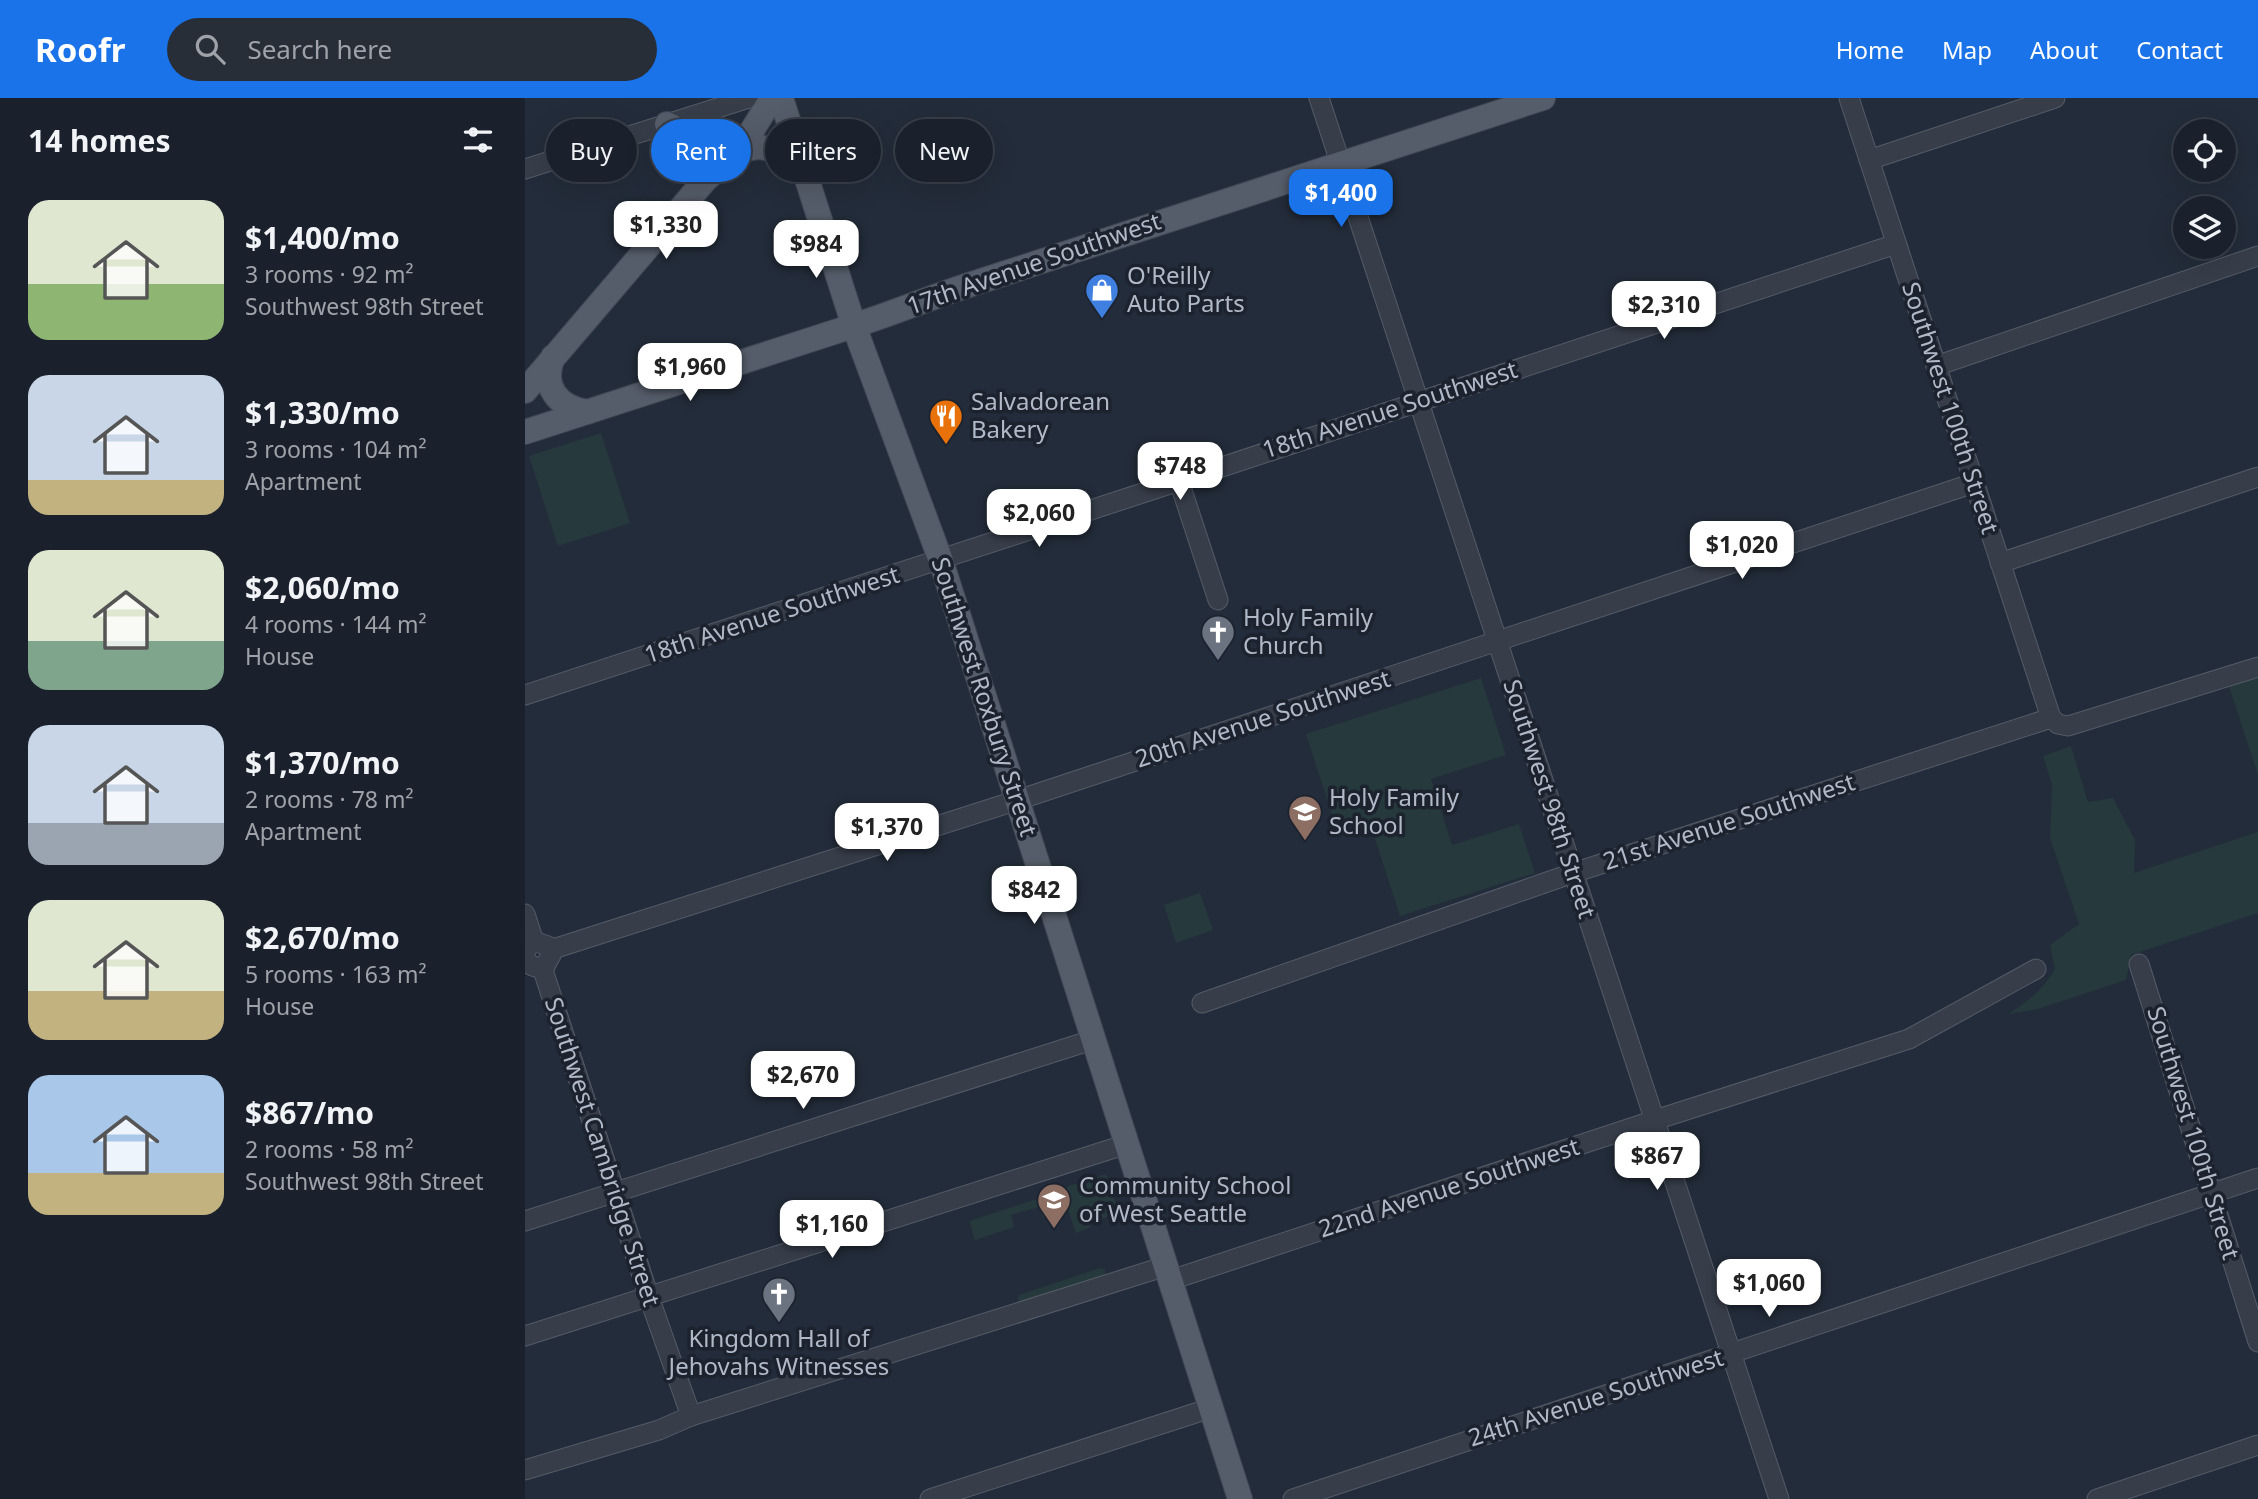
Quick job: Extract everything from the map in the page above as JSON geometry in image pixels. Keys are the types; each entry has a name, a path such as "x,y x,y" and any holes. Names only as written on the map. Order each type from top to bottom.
{"main road":[{"path":"751,132 772,98"},
{"name":"Southwest Roxbury Street","path":"781,98 788,119"},
{"name":"17th Avenue Southwest","path":"525,432 854,326 1340,162 1543,98"},
{"path":"525,391 703,182"},
{"name":"Southwest Roxbury Street","path":"809,182 854,326 941,561 1240,1499"},
{"path":"553,358 548,376 553,393 566,407 587,412"}],"street":[{"path":"683,119 749,98"},
{"name":"Southwest 98th Street","path":"1319,98 1779,1499"},
{"name":"Southwest 100th Street","path":"1849,98 2051,718"},
{"path":"1869,160 2055,98"},
{"path":"525,169 651,129"},
{"name":"18th Avenue Southwest","path":"525,695 941,561 1418,400 1896,244"},
{"path":"1936,366 2258,256"},
{"path":"2000,563 2258,477"},
{"path":"1179,481 1219,600"},
{"name":"20th Avenue Southwest","path":"532,955 1018,800 1974,482"},
{"name":"21st Avenue Southwest","path":"1202,1003 1573,873 2051,718 2058,724 2068,726 2258,667"},
{"name":"Southwest Cambridge Street","path":"525,914 532,955 616,1191 649,1297 691,1416"},
{"name":"Southwest 100th Street","path":"2140,964 2258,1342"},
{"name":"22nd Avenue Southwest","path":"525,1471 659,1430 691,1416 1168,1273 1909,1039 2036,969"},
{"path":"525,1221 1093,1040"},
{"path":"525,1336 1127,1144"},
{"name":"24th Avenue Southwest","path":"1293,1499 2258,1178"},
{"path":"930,1499 1211,1408"},
{"path":"2097,1499 2258,1446"}],"shaded area":[{"path":"601,433 630,523 558,546 529,456"},
{"path":"2258,673 2258,775 2228,683"},
{"path":"1481,678 1506,755 1431,779 1452,845 1519,824 1535,873 1400,916 1369,820 1337,830 1306,734"},
{"path":"2071,746 2088,802 2113,798 2135,840 2134,873 2258,832 2258,913 2131,955 2126,980 2038,1009 2008,1014 2029,1000 2045,983 2055,969 2050,945 2079,924 2050,838 2052,785 2043,756"},
{"path":"1200,893 1213,930 1176,943 1164,905"},
{"path":"1106,1174 1119,1213 1092,1222 1089,1228 1076,1233 1068,1210 1043,1218 1039,1207 1011,1215 1014,1227 975,1240 969,1221"},
{"path":"1100,1268 1105,1269 1106,1276 1022,1303 1018,1299 1019,1295"}],"place":[{"name":"O'Reilly Auto Parts","path":"1102,320"},
{"name":"Salvadorean Bakery","path":"946,446"},
{"name":"Holy Family Church","path":"1218,662"},
{"name":"Holy Family School","path":"1305,842"},
{"name":"Community School of West Seattle","path":"1054,1230"},
{"name":"Kingdom Hall of Jehovahs Witnesses","path":"779,1324"}]}
